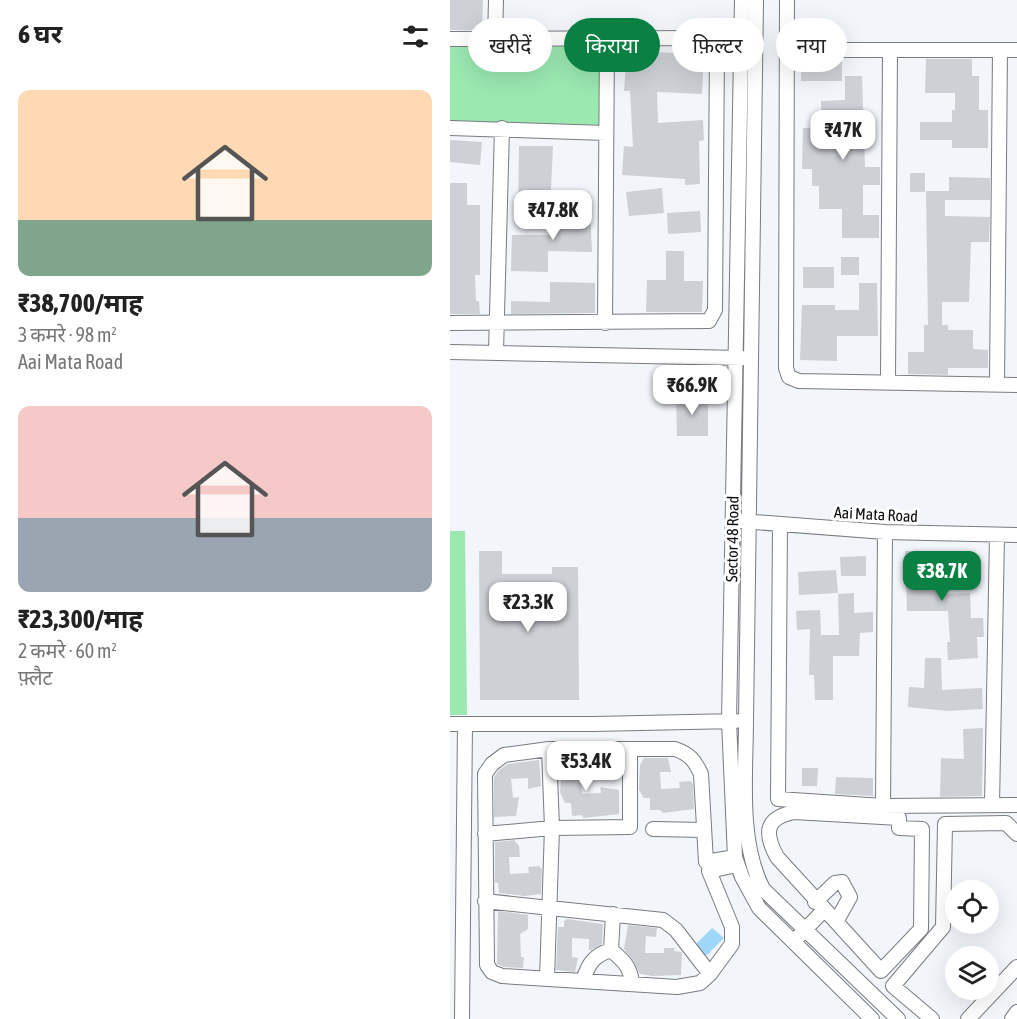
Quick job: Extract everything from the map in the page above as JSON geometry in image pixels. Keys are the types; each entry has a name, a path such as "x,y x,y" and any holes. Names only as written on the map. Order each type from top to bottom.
{"street":[{"path":"496,0 496,18"},
{"name":"Sector 48 Road","path":"742,0 735,358 747,799 751,858 763,889 898,1019"},
{"name":"Sector 48 Road","path":"756,0 752,358 729,721 736,861 759,908 872,1019"},
{"path":"787,0 787,18"},
{"path":"450,323 703,323 713,316 717,46 716,41 705,38 660,39"},
{"path":"450,39 468,39"},
{"path":"847,50 1017,50"},
{"path":"888,382 890,50"},
{"path":"997,384 1000,50"},
{"path":"605,323 607,72"},
{"path":"787,72 786,368 789,377 799,381 1017,385"},
{"path":"450,128 606,133"},
{"path":"496,352 502,128"},
{"path":"450,352 752,358"},
{"name":"Aai Mata Road","path":"741,521 885,532 1017,535"},
{"path":"780,524 778,799 883,806 1017,805"},
{"path":"883,806 885,532"},
{"path":"992,805 997,534"},
{"path":"450,724 746,720"},
{"path":"450,1018 462,1019 465,724"},
{"path":"549,749 675,749 687,753 695,760 701,774 706,862 736,861 709,871 734,936 729,951 710,974 690,986 502,976 492,972 486,957 485,774 492,764 504,755 549,749"},
{"path":"547,979 552,828 549,749"},
{"path":"485,834 552,828 630,827 630,749"},
{"path":"450,766 465,766"},
{"path":"794,812 899,818 899,828 922,829 921,929 881,971 819,906 771,847 769,829 773,820 781,815 794,812"},
{"path":"923,1016 893,986 943,927 945,824 1006,823 1017,834"},
{"path":"653,829 704,830"},
{"path":"793,943 805,930 835,883 842,882 850,897 836,922"},
{"path":"485,901 652,918 671,924 710,974"},
{"path":"611,950 613,914"},
{"path":"611,950 625,962 631,973 632,984"},
{"path":"583,981 588,966 599,954 611,950"},
{"path":"968,1019 1017,966"},
{"path":"1012,1019 1017,1012"}],"green space":[{"path":"450,45 468,45 468,72 552,72 552,46 564,47 564,72 600,72 599,125 450,122"},
{"path":"450,531 465,531 467,715 450,715"}],"water":[{"path":"712,928 724,938 702,960 691,949"}],"building":[{"path":"450,0 483,0 482,18 468,18 468,30 450,30"},
{"path":"660,52 672,53 672,72 703,72 702,94 657,92 658,123 703,120 704,140 699,141 700,184 685,185 685,179 622,175 624,146 633,147 630,91 624,91 625,72 660,72"},
{"path":"926,59 972,59 972,76 979,76 979,110 988,110 988,148 952,148 952,140 920,140 920,122 952,122 952,110 955,110 955,93 925,93"},
{"path":"801,72 842,72 842,81 801,81"},
{"path":"845,76 862,76 865,167 880,167 880,185 863,185 863,215 879,215 879,238 842,238 842,209 819,209 819,186 812,186 812,169 802,169 803,128 821,128 821,101 845,100"},
{"path":"450,140 482,142 480,165 450,162"},
{"path":"519,146 553,146 550,210 518,209"},
{"path":"910,173 925,173 925,192 910,192"},
{"path":"949,177 990,178 990,200 945,200 945,216 990,217 989,242 971,242 969,302 942,302 942,325 948,325 948,330 973,330 973,349 988,350 988,368 948,368 948,375 908,374 908,352 924,352 924,325 928,325 926,191 949,191"},
{"path":"450,183 467,183 467,205 480,205 480,275 475,275 476,301 479,301 480,314 450,314"},
{"path":"662,188 664,213 629,216 626,192"},
{"path":"552,209 590,210 592,252 548,251 548,272 511,271 512,235 552,235"},
{"path":"700,211 701,232 668,234 667,213"},
{"path":"666,251 684,251 684,281 703,281 702,312 646,312 647,280 666,280"},
{"path":"841,257 859,257 859,275 841,275"},
{"path":"803,267 834,267 834,288 803,288"},
{"path":"550,282 595,283 595,313 511,314 511,301 550,302"},
{"path":"859,283 877,283 878,336 837,336 837,361 800,360 802,305 835,305 835,310 859,310"},
{"path":"676,396 708,396 708,436 677,436"},
{"path":"479,551 502,551 502,574 552,574 552,567 578,567 579,700 480,700"},
{"path":"905,551 944,551 946,594 970,593 971,618 983,618 984,637 977,637 978,658 948,660 947,642 950,642 948,611 907,611"},
{"path":"866,556 866,576 841,576 840,557"},
{"path":"836,570 838,593 799,595 798,572"},
{"path":"854,593 854,613 873,612 873,632 860,633 859,656 833,656 833,700 815,700 814,675 809,675 810,629 797,630 796,611 820,610 821,635 839,635 838,594"},
{"path":"925,658 941,658 942,690 982,688 983,709 948,711 908,707 909,687 924,688"},
{"path":"983,728 982,796 940,797 941,758 964,759 963,729"},
{"path":"644,758 668,758 671,772 660,772 661,789 680,788 679,782 690,781 693,784 694,809 663,813 660,810 650,810 650,798 644,798 639,790 640,765"},
{"path":"567,759 586,759 592,766 592,777 581,777 582,794 601,793 600,787 619,790 619,814 584,818 581,815 572,816 571,803 565,803 560,792 562,770"},
{"path":"539,760 541,786 528,789 528,778 511,779 513,798 519,797 516,816 494,817 494,777 499,770 508,764"},
{"path":"802,768 818,768 817,786 802,786"},
{"path":"836,777 873,778 873,796 835,794"},
{"path":"514,840 519,846 520,857 509,857 510,874 529,873 528,867 539,866 542,869 541,894 525,896 499,893 498,883 495,883 495,842"},
{"path":"498,911 528,915 528,929 520,934 521,957 524,957 523,968 504,967 497,964"},
{"path":"567,919 603,924 602,944 591,950 589,950 589,939 572,938 572,957 578,958 575,972 556,970 558,927 564,927 564,921"},
{"path":"628,925 657,928 656,937 646,936 645,953 664,953 664,948 675,948 674,951 682,952 681,975 640,974 624,949"}]}
